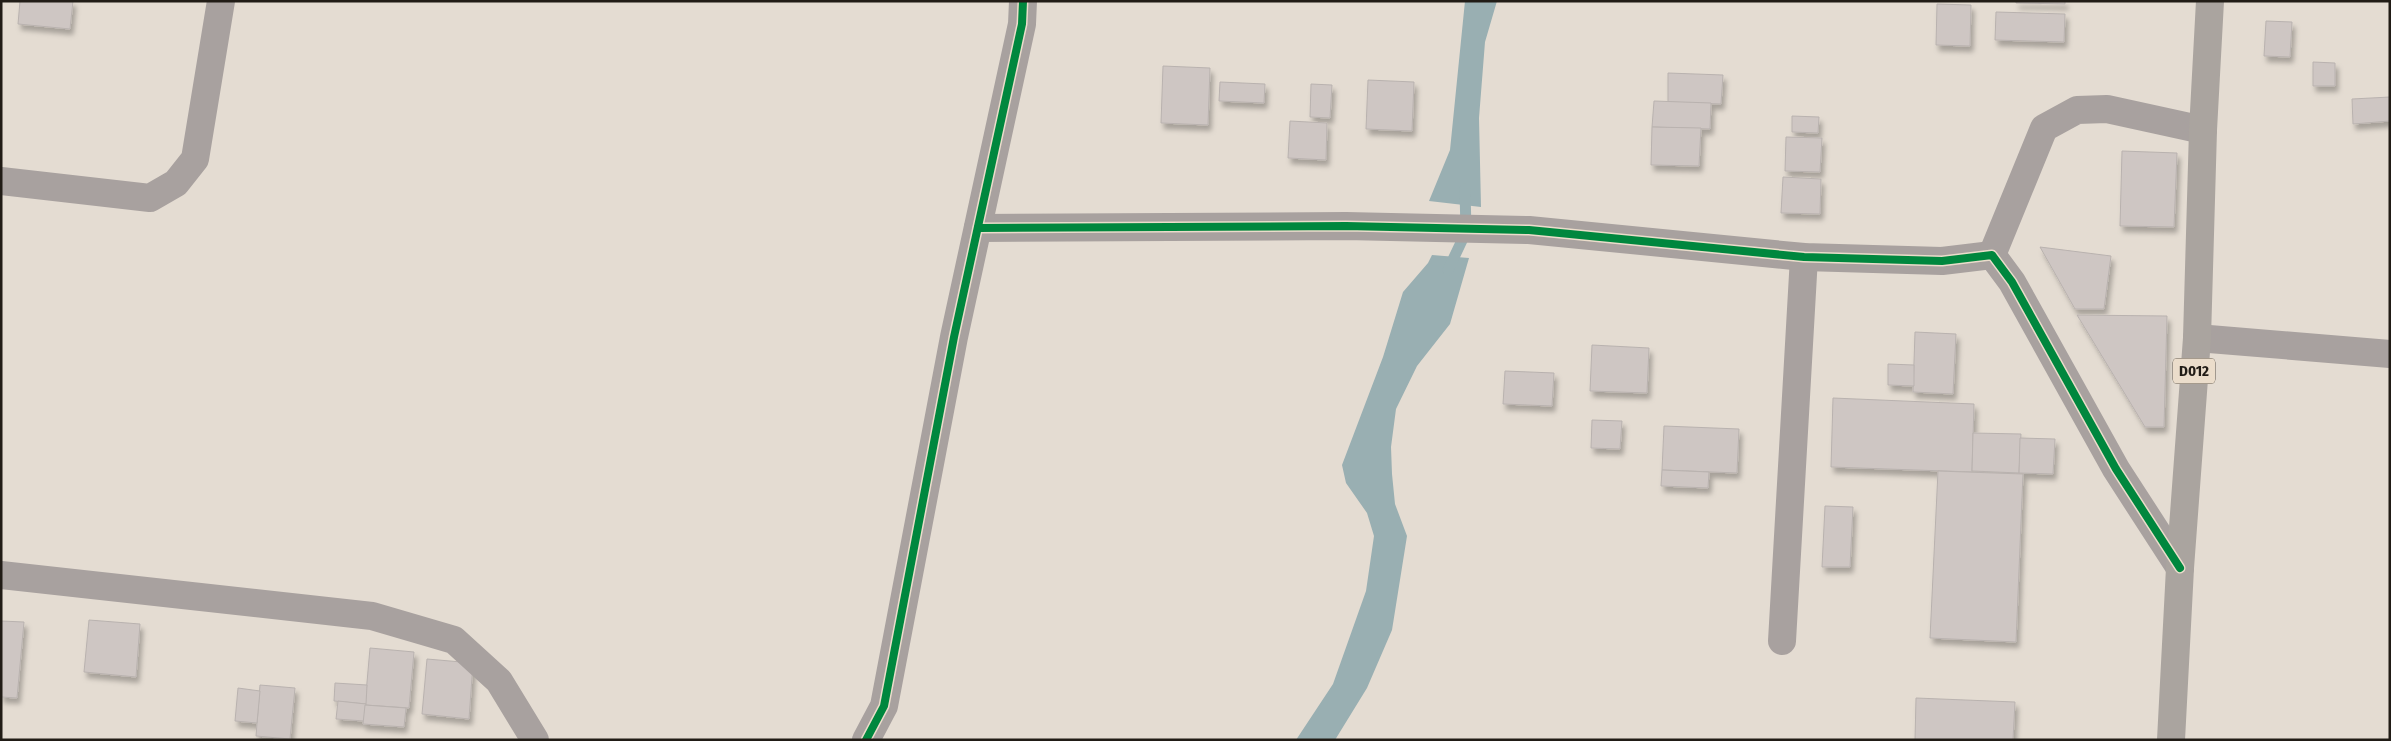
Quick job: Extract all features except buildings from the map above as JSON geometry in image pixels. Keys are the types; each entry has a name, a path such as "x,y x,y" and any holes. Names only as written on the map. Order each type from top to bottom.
{"main road":[{"name":"D012","path":"2171,740 2180,568 2197,338 2203,130 2210,1"}],"street":[{"path":"1,181 150,198 176,183 195,159 221,1"},
{"path":"866,740 884,706 954,337 1022,24 1023,1"},
{"path":"1992,254 2044,128 2077,110 2107,109 2203,130"},
{"path":"978,228 1346,226 1492,229 1529,230 1804,258 1942,261 1992,254"},
{"path":"1992,254 2012,282 2116,470 2180,568"},
{"path":"1782,642 1804,258"},
{"path":"2197,338 2390,354"},
{"path":"1,574 372,616 454,640 499,680 535,740"}],"water":[{"path":"1465,1 1497,1 1485,42 1479,118 1481,207 1429,201 1450,150"},
{"path":"1432,255 1469,258 1450,324 1417,366 1396,409 1391,447 1392,474 1395,504 1407,536 1392,630 1367,688 1335,740 1296,740 1333,684 1366,591 1374,536 1367,513 1346,483 1342,465 1383,357 1403,292 1428,263"}],"waterway":[{"path":"1448,270 1466,232 1465,189"}],"cycle path":[{"path":"866,740 884,706 954,337 1022,24 1023,1"},
{"path":"978,228 1346,226 1529,230 1804,257 1942,261 1992,255 2012,282 2116,469 2180,568"}]}
